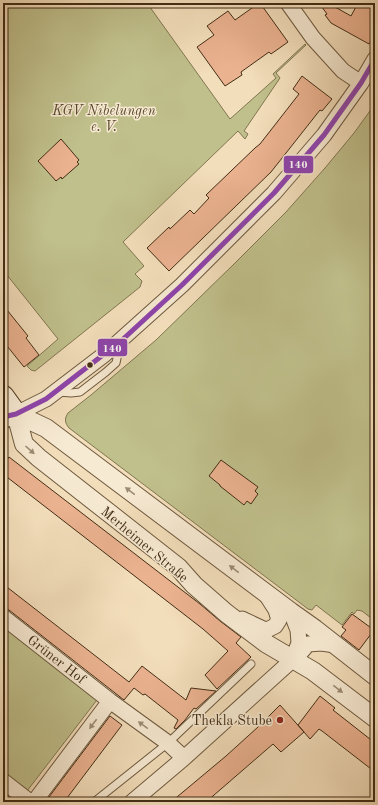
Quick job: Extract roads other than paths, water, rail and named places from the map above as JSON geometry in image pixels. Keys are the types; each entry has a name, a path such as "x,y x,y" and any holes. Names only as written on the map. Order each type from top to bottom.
{"main road":[{"name":"Merheimer Straße","path":"3,396 9,416"}],"street":[{"path":"288,3 313,38 342,71 361,83"},
{"path":"9,416 46,399 56,392 121,340 182,285 274,193 324,135 361,83 375,59"},
{"name":"Merheimer Straße","path":"9,416 46,428 336,645 375,676"},
{"name":"Merheimer Straße","path":"9,416 24,444 39,458 178,567 194,585 226,613 267,644 313,671 375,718"},
{"path":"226,613 268,630 275,626 279,620 276,610 265,592"},
{"path":"291,612 298,630 299,643 293,659"},
{"name":"Grüner Hof","path":"3,617 110,701 168,743 184,758"},
{"path":"132,802 184,758 308,644 320,642 336,645"},
{"path":"34,802 110,701"},
{"path":"3,781 30,802"}],"lane":[{"path":"94,802 168,743 251,664"}],"place":[{"name":"Thekla Stube","path":"280,720"}],"park label":[{"name":"KGV Nibelungen e. V.","path":"104,118"}]}
